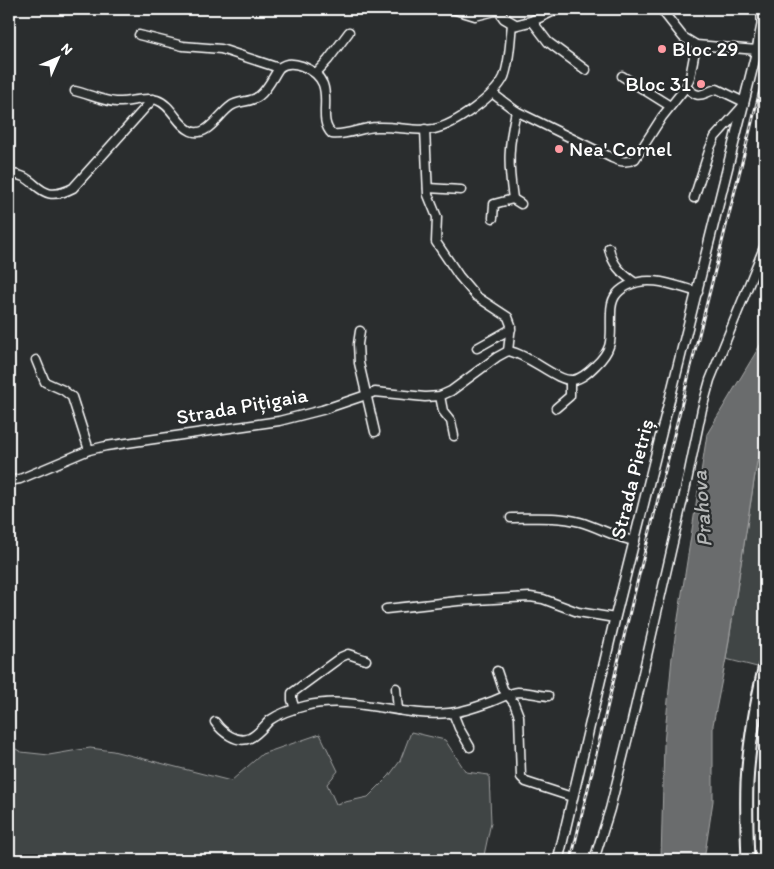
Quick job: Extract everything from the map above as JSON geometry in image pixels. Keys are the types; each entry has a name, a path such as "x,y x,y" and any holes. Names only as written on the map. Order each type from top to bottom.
{"highway":[{"path":"748,860 748,765 754,716 765,665"},
{"path":"754,860 753,780 765,690"}],"main road":[{"path":"499,10 504,18 512,24 520,25 557,9"},
{"name":"Strada Pietriș","path":"558,860 615,618 757,50 762,25 762,9"}],"street":[{"path":"452,9 475,16 499,10"},
{"path":"661,9 683,37 696,46 757,50"},
{"path":"532,21 548,42 586,70"},
{"path":"76,91 118,102 132,99 153,99 161,102 189,130 201,132 231,106 252,100 260,95 279,68 286,64 297,65 316,73 322,84 326,125 332,134 344,134 376,127 434,129 462,116 492,93 500,84 506,72 512,24"},
{"path":"316,73 349,32"},
{"path":"139,35 183,46 221,49 279,68"},
{"path":"492,93 516,111 612,158 629,162 640,153 662,117 686,87 690,77 696,46"},
{"path":"622,76 670,106"},
{"path":"686,87 701,96 716,90 744,104 715,136 694,198"},
{"path":"9,174 25,176 43,192 54,195 62,194 73,188 153,99"},
{"path":"513,199 508,150 516,111"},
{"path":"425,130 428,188 437,217 435,236 438,246 476,296 508,317 511,329 508,351"},
{"path":"428,188 461,190"},
{"path":"494,218 494,204 513,199 521,204"},
{"path":"594,860 610,809 634,712 706,394 716,364 765,245"},
{"path":"610,248 611,260 620,271 634,282"},
{"path":"454,436 451,421 443,411 440,396 451,391 497,357 508,351 528,357 559,376 570,380 580,378 605,355 610,343 613,299 619,290 634,282 647,280 698,292"},
{"path":"477,348 511,329"},
{"path":"360,331 358,344 359,363 375,432"},
{"path":"36,360 45,382 63,390 72,397 89,450"},
{"path":"556,408 570,396 570,380"},
{"name":"Strada Pițigaia","path":"9,481 30,476 89,450 118,444 279,421 322,410 367,394 386,392 425,397 440,396"},
{"path":"511,518 557,518 577,521 634,541"},
{"path":"386,609 530,597 543,599 578,612 615,618"},
{"path":"295,709 292,693 341,656 348,654 366,660"},
{"path":"497,671 503,689 514,702 520,723 520,777 526,782 572,797"},
{"path":"396,688 398,710"},
{"path":"215,722 223,732 244,740 252,737 275,718 295,709 318,703 362,704 436,714 453,713 480,706 508,695 525,692 548,696"},
{"path":"453,713 470,747"}],"shaded area":[{"path":"765,446 765,669 726,659 757,462"},
{"path":"411,732 445,740 466,772 489,775 491,822 483,860 9,860 9,745 21,752 49,755 90,748 113,751 231,781 262,754 320,734 338,771 327,784 336,804 368,797 389,776 400,761"}],"water":[{"name":"Prahova","path":"765,337 765,446 757,462 726,659 713,725 713,801 704,860 661,860 664,744 672,657 707,434"}],"railway":[{"path":"571,860 631,607 765,70"}],"place":[{"name":"Bloc 29","path":"662,49"},
{"name":"Bloc 31","path":"701,84"},
{"name":"Nea' Cornel","path":"559,149"}]}
